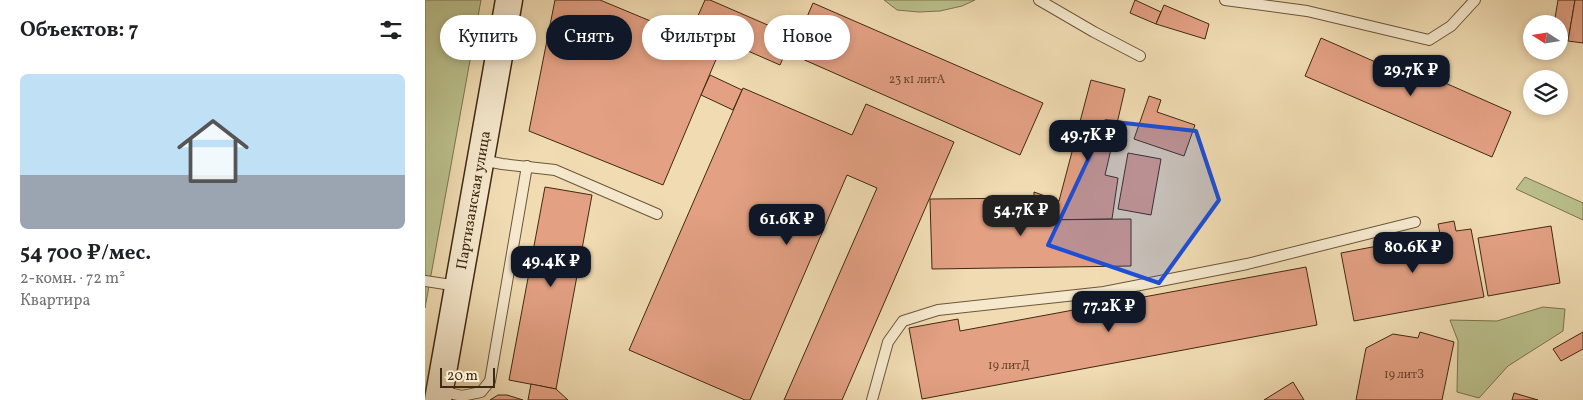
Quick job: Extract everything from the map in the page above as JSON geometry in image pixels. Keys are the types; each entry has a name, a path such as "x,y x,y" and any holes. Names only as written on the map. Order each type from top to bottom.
{"street":[{"name":"Партизанская улица","path":"438,396 509,0"}],"lane":[{"path":"1039,0 1140,56"},
{"path":"1225,0 1307,11 1429,40 1451,26 1475,0"},
{"path":"1298,0 1307,11"},
{"path":"481,160 555,170 657,214"},
{"path":"438,396 462,396 481,392 490,381 527,166"},
{"path":"872,400 888,342 903,322 937,310 1104,292 1247,264 1415,222"},
{"path":"425,281 458,286"}],"highlighted area":[{"path":"1106,121 1196,131 1219,200 1159,283 1048,245"}],"green space":[{"path":"425,0 481,0 478,15 440,15 440,60 470,60 425,308"},
{"path":"884,0 975,0 962,6 940,11 919,12 897,10"},
{"path":"1525,177 1583,203 1583,220 1516,189"},
{"path":"1543,307 1565,309 1563,331 1508,366 1479,398 1457,392 1458,341 1450,320 1497,321"}],"building":[{"path":"555,0 600,0 642,18 642,60 716,60 663,185 529,131 546,45 546,60 632,60 632,15 552,15"},
{"path":"705,0 710,0 745,15 698,15"},
{"path":"1135,0 1161,12 1156,24 1130,13"},
{"path":"1558,0 1575,0 1568,41 1568,15 1556,15"},
{"path":"1575,0 1583,0 1583,43 1568,41"},
{"path":"813,3 841,15 808,15"},
{"path":"1164,5 1209,24 1205,39 1156,24"},
{"path":"754,19 764,23 764,58 754,54"},
{"path":"850,19 1043,103 1020,155 805,60 850,60"},
{"path":"1321,38 1396,71 1400,63 1511,112 1492,157 1305,76"},
{"path":"769,60 782,60 780,65"},
{"path":"710,75 742,90 733,110 701,95"},
{"path":"1091,80 1125,89 1105,175 1118,178 1112,219 1034,220 1034,192 1059,201"},
{"path":"743,88 852,135 866,104 954,142 842,400 784,400 877,188 847,175 750,400 745,400 629,350"},
{"path":"1149,96 1161,100 1157,112 1195,125 1184,156 1134,139"},
{"path":"1128,153 1161,159 1151,215 1118,209"},
{"path":"545,187 592,195 556,389 509,380"},
{"path":"1034,198 1034,220 1131,219 1131,266 932,269 930,199"},
{"path":"1454,221 1456,231 1471,229 1484,297 1354,321 1341,253 1440,234 1438,224"},
{"path":"1551,226 1560,283 1488,296 1478,238"},
{"path":"1306,267 1317,325 922,399 909,328 958,319 960,331"},
{"path":"1420,332 1454,342 1442,400 1356,400 1366,348 1393,334 1418,338"},
{"path":"1583,332 1583,349 1561,361 1553,349"},
{"path":"1293,382 1304,400 1264,400"},
{"path":"531,384 556,389 568,400 528,400"},
{"path":"1514,393 1538,400 1512,400"},
{"path":"498,395 507,395 523,400 490,400"}]}
